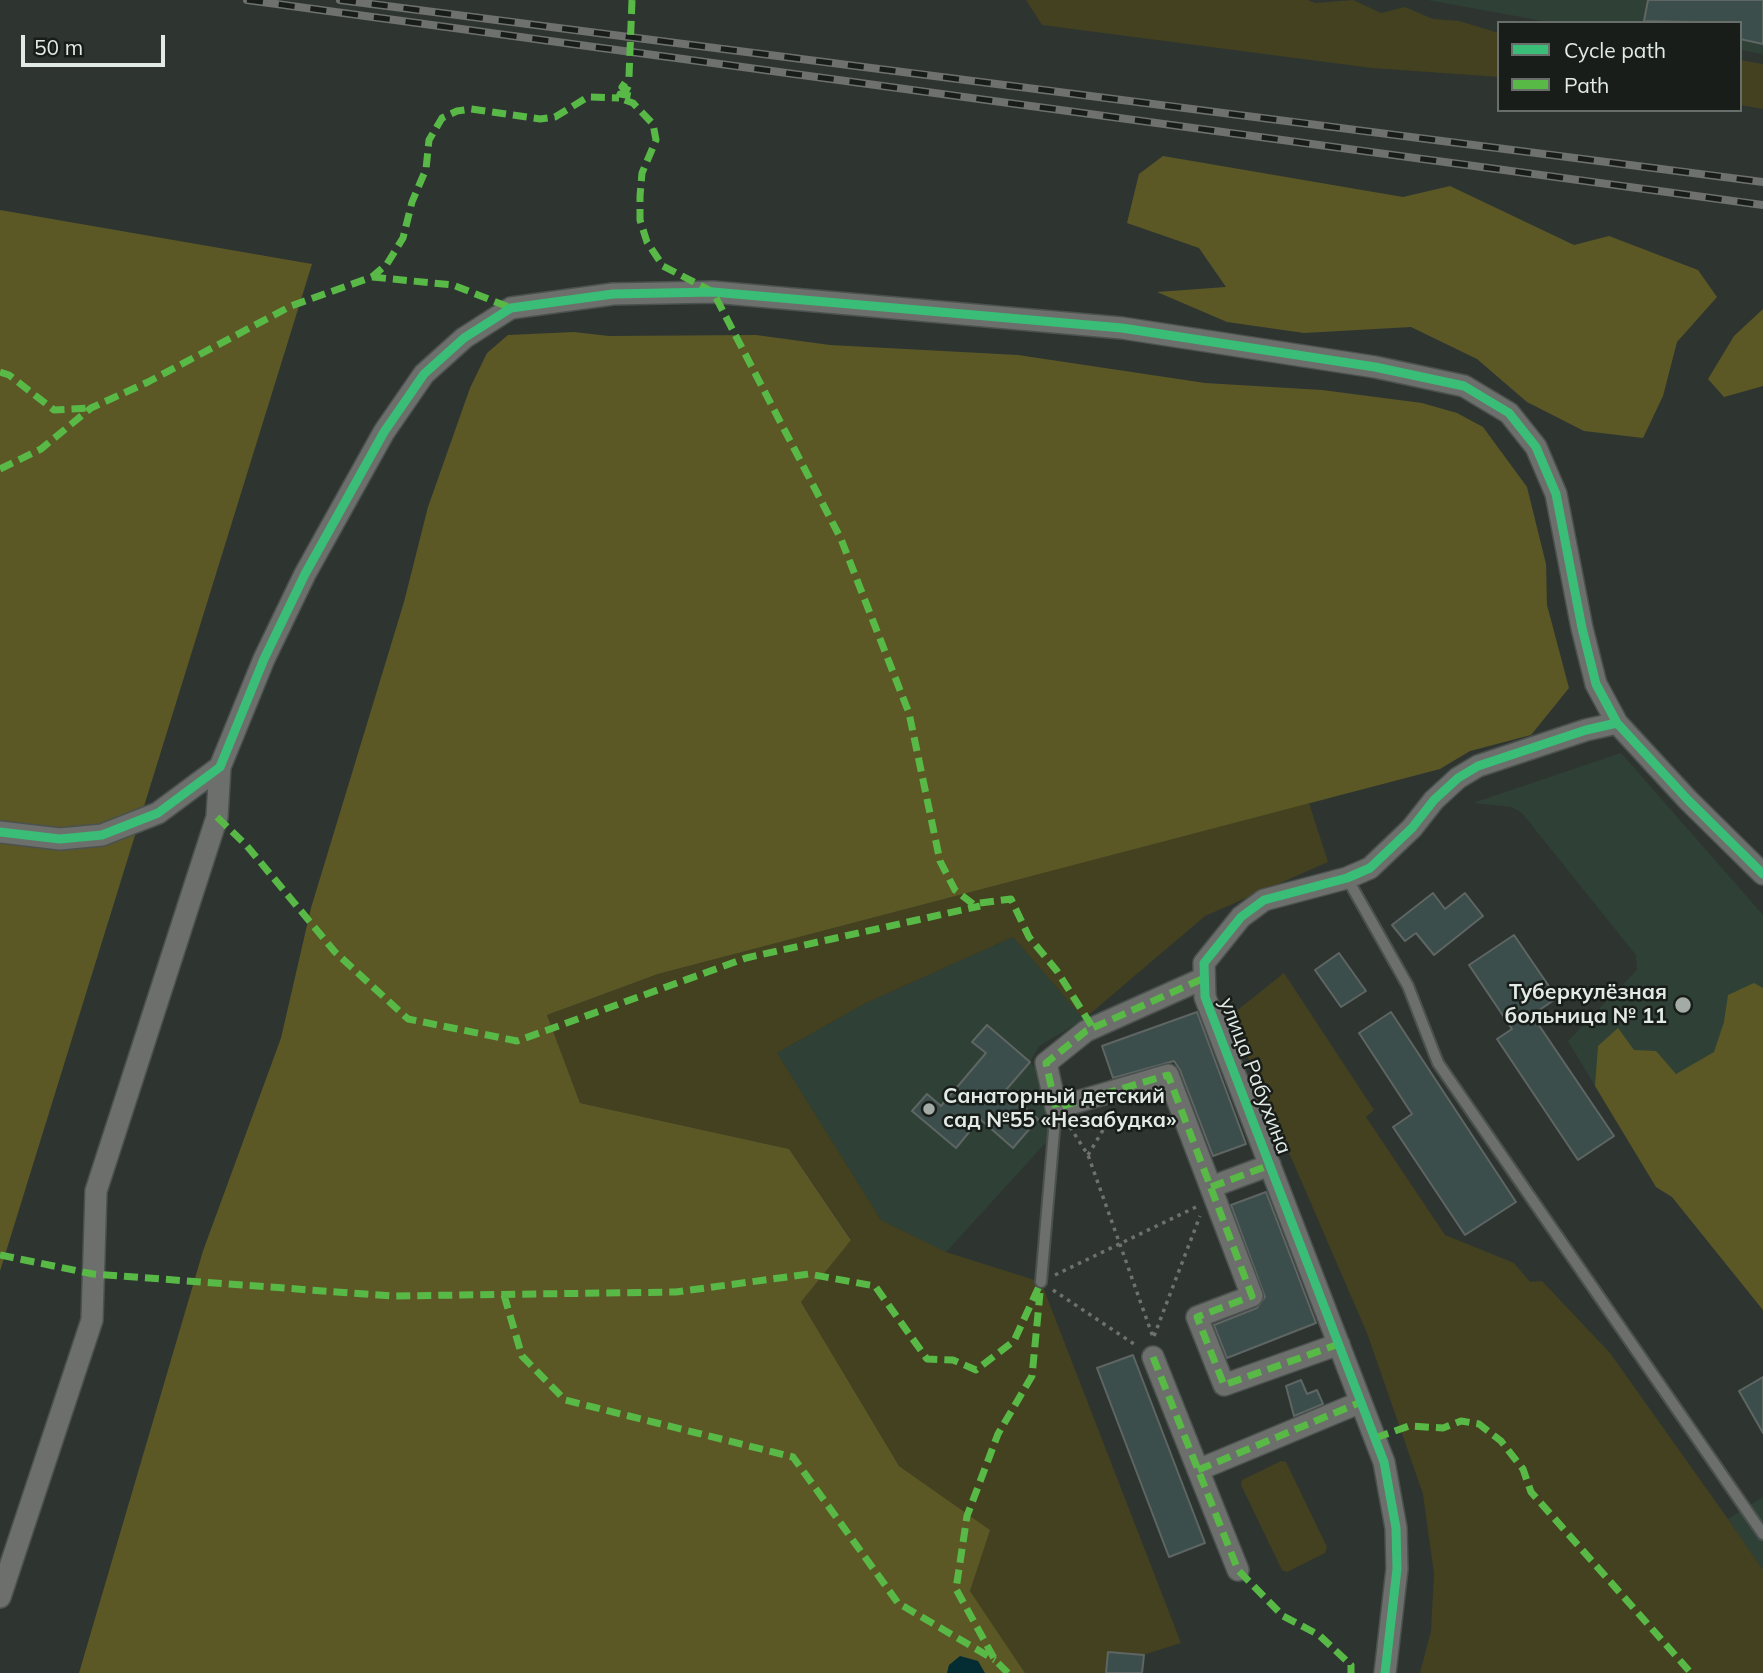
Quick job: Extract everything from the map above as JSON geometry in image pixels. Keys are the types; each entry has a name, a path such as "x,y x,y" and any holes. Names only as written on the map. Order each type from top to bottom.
{"street":[{"path":"0,1597 92,1320 96,1191 217,817 219,767 264,659 304,573 384,432 424,374 464,338 511,308 613,294 713,292 1122,327 1375,367 1464,386 1509,413 1536,447 1556,494 1582,628 1596,684 1617,723 1688,800 1763,874"},
{"name":"улица Рабухина","path":"1385,1673 1394,1613 1396,1528 1384,1462 1205,997 1202,979 1204,963 1241,917 1264,900 1347,878 1370,868 1393,848 1434,800 1458,778 1478,766 1586,730 1617,723"},
{"path":"0,832 60,839 102,835 158,813 219,767"},
{"path":"1202,979 1086,1031 1046,1063 1056,1108 1168,1075 1252,1296 1197,1317 1224,1385 1339,1343"},
{"path":"1211,1187 1270,1165"},
{"path":"1153,1347 1238,1570"},
{"path":"1198,1470 1361,1402"}],"lane":[{"path":"1347,878 1408,986 1438,1063 1763,1534"},
{"path":"1041,1282 1056,1108"}],"path":[{"path":"1088,1155 1131,1086"},
{"path":"1056,1108 1088,1155 1153,1347"},
{"path":"1041,1282 1205,1202 1153,1347"},
{"path":"1041,1282 1153,1347"}],"shaded area":[{"path":"1026,0 1308,0 1315,3 1353,0 1381,13 1405,7 1433,19 1459,21 1497,32 1497,77 1372,68 1042,25"},
{"path":"1428,0 1763,0 1763,54 1742,50 1742,21 1543,21"},
{"path":"1742,60 1763,64 1763,109 1742,105"},
{"path":"1163,156 1403,197 1450,186 1574,245 1609,236 1698,270 1717,297 1677,342 1663,396 1643,438 1584,431 1527,402 1477,359 1411,327 1304,333 1227,322 1157,292 1226,287 1199,248 1127,223 1139,174"},
{"path":"0,210 312,264 0,1271"},
{"path":"1763,309 1763,386 1724,397 1708,379 1734,336"},
{"path":"574,332 609,336 756,335 830,345 1018,355 1205,383 1322,390 1422,403 1457,413 1483,427 1527,487 1546,564 1547,605 1569,688 1531,735 1470,751 1440,769 658,974 547,1015 580,1103 789,1149 851,1240 801,1302 899,1466 990,1530 970,1591 1025,1673 79,1673 203,1251 281,1038 311,908 404,602 428,507 470,388 487,353 508,335"},
{"name":"Туберкулёзная больница № 11","path":"1621,753 1763,915 1763,1310 1672,1197 1656,1187 1568,1041 1637,970 1636,955 1522,813 1512,807 1473,803"},
{"path":"1309,803 1328,862 1205,916 1084,1019 1013,937 864,1004 777,1053 881,1220 946,1252 1041,1282 1181,1643 1143,1655 1108,1652 1106,1673 1025,1673 970,1591 989,1530 899,1466 801,1302 851,1239 789,1149 580,1103 547,1015 658,974"},
{"name":"Санаторный детский сад №55 «Незабудка»","path":"1013,937 1084,1019 1039,1046 1030,1062 1044,1078 1049,1139 946,1252 881,1220 777,1053 864,1004"},
{"path":"1284,973 1374,1110 1366,1117 1445,1235 1514,1263 1530,1282 1542,1281 1610,1353 1763,1570 1763,1673 1420,1673 1431,1631 1434,1574 1423,1494 1367,1333 1230,1016"},
{"path":"1754,983 1763,988 1763,1310 1672,1197 1656,1187 1595,1086 1598,1046 1618,1028 1634,1050 1656,1051 1676,1074 1714,1052 1724,1022 1728,995"},
{"path":"1281,1461 1286,1462 1327,1547 1325,1553 1287,1572 1282,1570 1241,1485 1242,1480"},
{"path":"1763,1497 1763,1570 1728,1519"}],"water":[{"path":"960,1656 978,1661 985,1673 947,1673 949,1665"}],"building":[{"path":"1648,0 1763,0 1763,44 1742,39 1742,21 1644,21"},
{"path":"1433,893 1445,909 1465,893 1483,916 1434,955 1416,933 1405,941 1392,925"},
{"path":"1514,935 1557,998 1532,1015 1614,1136 1578,1160 1497,1039 1512,1029 1469,965"},
{"path":"1339,953 1366,991 1341,1007 1315,970"},
{"path":"1197,1012 1246,1144 1213,1156 1180,1070 1174,1061 1113,1078 1102,1046"},
{"path":"1391,1012 1516,1202 1465,1235 1393,1127 1412,1114 1359,1033"},
{"path":"987,1025 1030,1062 1005,1091 1038,1119 1013,1148 980,1119 956,1148 912,1111 927,1094 941,1106 986,1053 972,1042"},
{"path":"1266,1192 1316,1323 1227,1358 1214,1325 1257,1308 1265,1297 1231,1205"},
{"path":"1133,1355 1205,1543 1169,1557 1097,1368"},
{"path":"1763,1377 1763,1433 1739,1391"},
{"path":"1301,1380 1307,1394 1317,1390 1323,1404 1294,1416 1286,1386"},
{"path":"1108,1652 1144,1655 1142,1673 1106,1673"}],"railway":[{"path":"247,0 1763,205"},
{"path":"340,0 1763,182"}],"marked path":[{"path":"632,0 629,77 622,87 632,92 631,96 620,94 619,98 633,103 653,124 656,140 642,173 640,196 640,220 647,242 663,266 713,292 841,539 909,713 940,861 955,890 973,904 1011,899 1029,937 1057,971 1093,1028"},
{"path":"0,469 41,449 91,408 148,382 291,306 372,277 387,264 403,238 412,202 426,169 429,140 442,118 457,111 471,109 540,119 555,117 588,97 619,98"},
{"path":"372,277 453,285 511,308"},
{"path":"0,372 9,375 54,410 91,408"},
{"path":"217,817 247,846 335,952 408,1019 517,1041 746,958 980,906"},
{"path":"1202,979 1086,1031 1046,1063 1056,1108 1168,1075 1252,1296 1197,1317 1224,1385 1339,1344"},
{"path":"1211,1187 1270,1165"},
{"path":"0,1255 93,1274 392,1296 676,1292 809,1274 875,1286 927,1359 953,1360 976,1370 1014,1341 1041,1282"},
{"path":"1008,1673 995,1660 956,1589 967,1516 998,1434 1032,1376 1040,1293"},
{"path":"504,1295 522,1356 565,1400 793,1457 898,1603 995,1660"},
{"path":"1153,1357 1238,1570 1283,1616 1319,1635 1351,1665 1351,1673"},
{"path":"1198,1470 1361,1402"},
{"path":"1375,1438 1409,1426 1443,1428 1461,1421 1479,1424 1501,1441 1523,1469 1531,1492 1691,1673"}],"cycle path":[{"path":"0,832 60,839 102,835 158,813 220,767 264,659 305,574 384,432 424,374 464,338 511,308 613,294 713,292 1122,328 1375,367 1464,386 1509,413 1536,447 1556,494 1582,628 1596,684 1617,723 1688,800 1763,874"},
{"path":"1385,1673 1397,1569 1396,1528 1384,1462 1205,997 1204,963 1241,917 1264,900 1347,878 1370,868 1412,828 1434,800 1458,778 1478,766 1586,730 1617,723"}],"place":[{"name":"Туберкулёзная больница № 11","path":"1683,1005"},
{"name":"Санаторный детский сад №55 «Незабудка»","path":"929,1109"}]}
